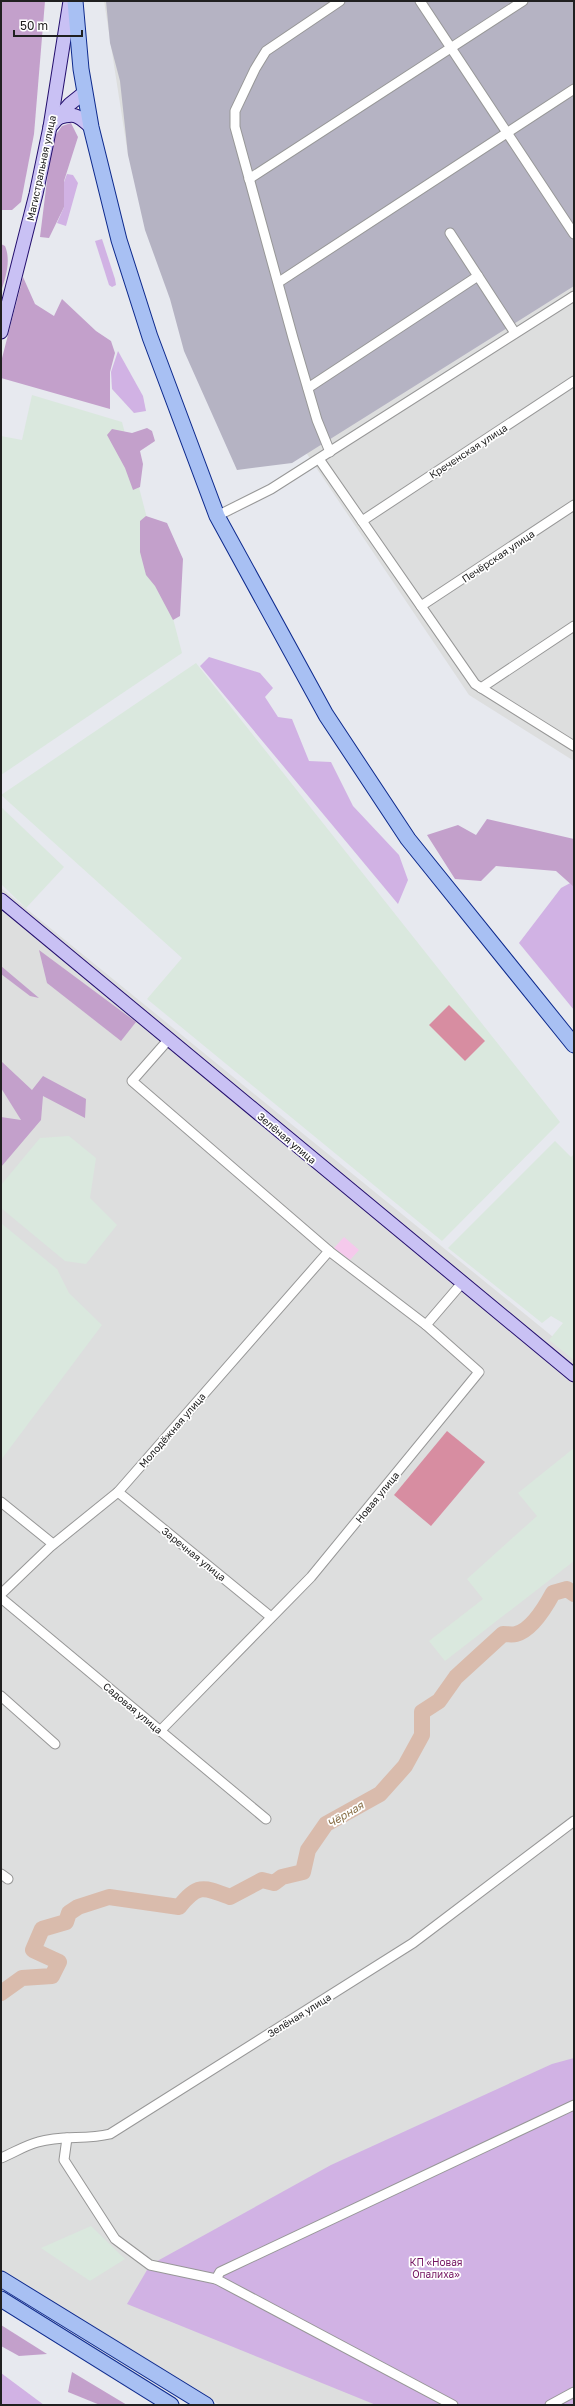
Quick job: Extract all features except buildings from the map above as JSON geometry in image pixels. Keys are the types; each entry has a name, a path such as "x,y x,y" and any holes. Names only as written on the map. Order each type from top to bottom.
{"main road":[{"path":"75,1 85,92 91,127 135,294 172,400 217,516 322,709 408,839 574,1045"},
{"path":"1,2279 206,2405"},
{"path":"1,2299 172,2405"}],"street":[{"name":"Магистральная улица","path":"1,332 54,123 70,1"},
{"path":"330,452 317,420 249,179 235,128 234,118 235,111 255,68 266,51 340,1"},
{"path":"420,1 574,234"},
{"path":"249,179 523,1"},
{"path":"279,282 574,89"},
{"path":"54,123 70,104 85,92"},
{"path":"54,123 71,114 78,116 91,127"},
{"path":"450,233 515,333"},
{"path":"308,388 478,276"},
{"path":"217,516 272,489 574,296"},
{"name":"Креченская улица","path":"362,521 574,381"},
{"path":"319,459 475,684 574,746"},
{"name":"Печёрская улица","path":"422,606 574,505"},
{"path":"481,688 574,626"},
{"name":"Зелёная улица","path":"1,900 574,1375"},
{"path":"169,1038 132,1081 329,1251 426,1325 462,1283"},
{"name":"Молодёжная улица","path":"1,1594 54,1544 118,1492 329,1251"},
{"name":"Новая улица","path":"160,1731 311,1577 480,1372 426,1325"},
{"name":"Заречная улица","path":"118,1492 271,1617"},
{"path":"1,1502 54,1544"},
{"name":"Садовая улица","path":"1,1598 266,1819"},
{"path":"1,1696 55,1744"},
{"name":"Зелёная улица","path":"1,2158 38,2142 67,2138 91,2139 110,2134 413,1943 574,1821"},
{"path":"216,2279 220,2272 574,2105"},
{"path":"67,2138 64,2160 115,2239 150,2265 216,2279 453,2405"},
{"path":"550,2405 574,2392"}],"shaded area":[{"path":"1,1 45,1 34,134 21,202 12,210 1,210"},
{"path":"104,1 574,1 574,761 469,695 303,448 237,470 128,155"},
{"path":"106,1 574,1 574,286 292,463 237,470 184,351 170,299 145,230 128,155 120,81 110,43"},
{"path":"71,123 78,137 64,181 64,207 49,238 40,237 52,140 62,126"},
{"path":"1,244 5,246 7,251 8,263 1,291"},
{"path":"23,277 35,304 54,316 62,299 96,331 111,341 115,353 110,372 110,409 1,378 1,362"},
{"path":"32,395 122,422 182,653 1,775 1,436 22,440"},
{"path":"147,428 152,431 155,441 140,451 143,464 140,487 133,490 125,468 107,435 112,429 132,433"},
{"path":"146,516 167,523 183,559 180,616 173,620 155,586 146,575 140,552 140,521"},
{"path":"196,663 560,1122 442,1241 147,999 182,958 1,795"},
{"path":"1,807 64,867 26,908 1,884"},
{"path":"487,819 574,839 574,887 556,871 496,866 481,881 455,879 427,835 458,825 476,835"},
{"path":"1,888 574,1354 574,2405 220,2405 1,2270"},
{"path":"39,950 136,1022 121,1041 47,983"},
{"path":"1,966 39,998 30,996 1,974"},
{"path":"449,1005 485,1041 465,1061 429,1025"},
{"path":"1,1061 32,1090 43,1076 86,1099 85,1118 43,1096 41,1120 1,1167 1,1117 21,1120 1,1088"},
{"path":"69,1136 96,1158 90,1198 117,1225 86,1264 65,1261 1,1208 1,1185 40,1138"},
{"path":"555,1141 571,1157 574,1154 574,1360 549,1340 563,1323 551,1316 542,1323 448,1248"},
{"path":"1,1223 57,1269 69,1293 102,1325 1,1460"},
{"path":"344,1237 359,1250 350,1260 334,1248"},
{"path":"447,1431 485,1462 431,1526 394,1495"},
{"path":"574,1448 574,1561 445,1661 429,1641 483,1599 467,1579 537,1516 518,1493"},
{"path":"91,2226 125,2259 90,2281 41,2248"},
{"path":"1,2325 47,2354 19,2356 1,2346"},
{"path":"72,2372 127,2405 100,2405 68,2392"}],"green space":[{"path":"67,174 73,175 78,183 66,226 57,223 64,207 64,182"},
{"path":"102,239 115,279 116,285 112,287 109,285 95,241"},
{"path":"118,351 143,396 146,411 134,413 112,389 111,372"},
{"path":"209,657 260,673 273,688 265,697 278,717 292,719 309,761 331,762 353,806 399,855 408,880 398,904 200,666"},
{"path":"574,881 574,1010 519,943 561,888"},
{"name":"КП «Новая Опалиха»","path":"574,2058 574,2405 376,2405 127,2304 150,2265 331,2165 552,2064"},
{"path":"1,2373 44,2405 1,2405"}],"waterway":[{"name":"Чёрная","path":"1,1993 22,1978 52,1976 59,1962 33,1950 42,1929 66,1922 69,1913 78,1907 109,1897 179,1907 191,1894 202,1889 207,1889 230,1897 262,1880 274,1883 282,1877 303,1872 308,1850 326,1824 380,1794 405,1766 422,1735 422,1712 439,1701 456,1677 503,1634 516,1634 528,1628 538,1617 553,1593 567,1589 574,1594"}]}
